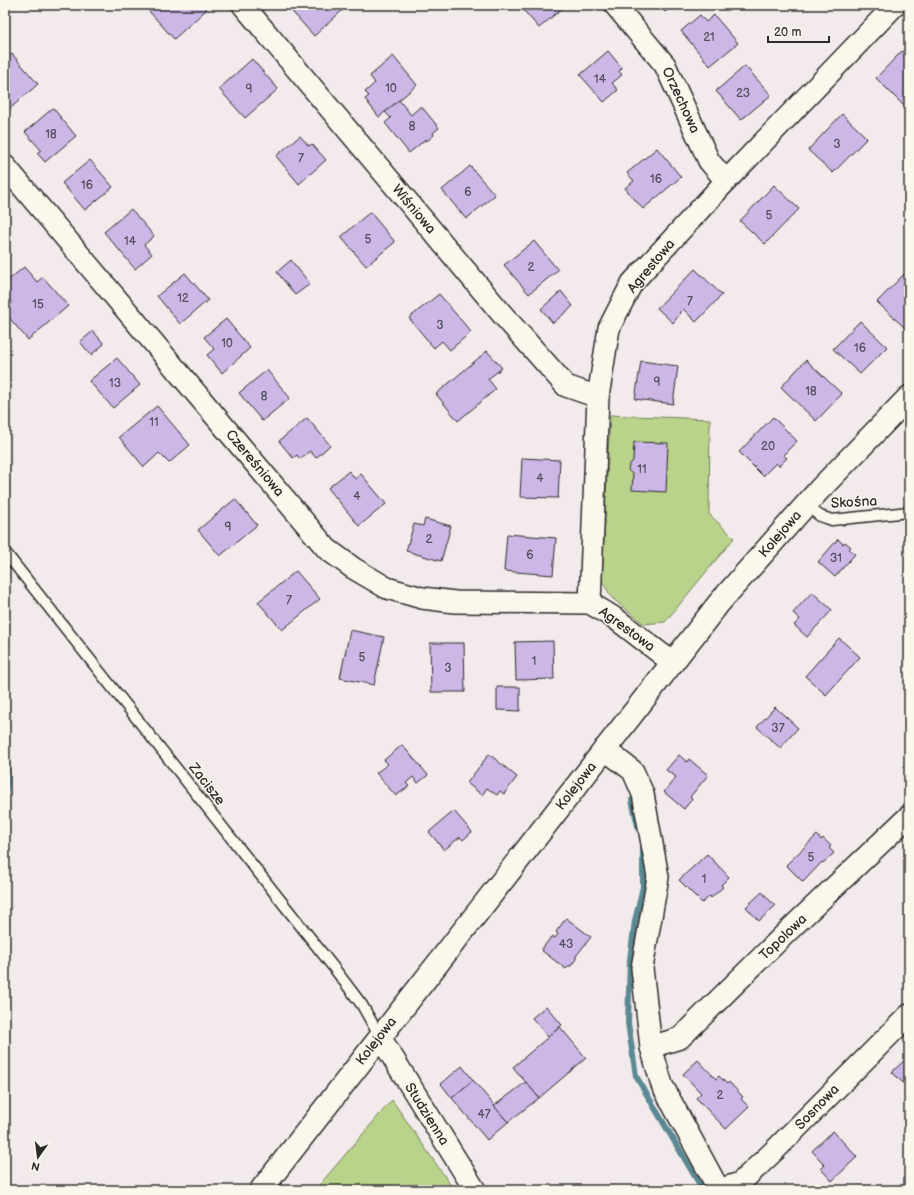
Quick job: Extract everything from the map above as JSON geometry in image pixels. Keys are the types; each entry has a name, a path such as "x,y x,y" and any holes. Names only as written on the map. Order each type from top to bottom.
{"street":[{"name":"Wiśniowa","path":"243,5 502,314 566,386 598,398"},
{"name":"Orzechowa","path":"615,5 665,65 709,161 726,181"},
{"name":"Agrestowa","path":"673,663 616,619 590,602 598,398 609,328 632,284 726,181 895,5"},
{"name":"Czereśniowa","path":"5,166 327,549 353,568 387,588 422,598 455,602 590,602"},
{"name":"Kolejowa","path":"260,1190 719,603 806,504 909,397"},
{"path":"604,749 633,771 643,794 658,877 642,968 652,1047 662,1085 719,1190"},
{"name":"Topolowa","path":"652,1047 680,1038 909,816"},
{"name":"Sosnowa","path":"719,1190 740,1183 775,1150 909,1015"},
{"name":"Studzienna","path":"380,1037 475,1190"}],"lane":[{"name":"Skośna","path":"806,504 820,516 832,520 909,512"},
{"name":"Zacisze","path":"5,552 334,968 362,1005 380,1037"}],"green space":[{"path":"610,415 710,419 709,514 734,538 665,622 644,624 612,598 602,581"},
{"path":"392,1100 454,1190 315,1190"}],"building":[{"path":"152,5 203,5 207,9 174,39 147,9"},
{"path":"345,5 346,7 314,36 287,6"},
{"path":"519,5 566,5 539,28"},
{"path":"659,5 673,5 665,12"},
{"path":"700,15 706,22 714,15 738,43 710,66 681,31"},
{"path":"608,51 622,68 619,71 622,75 612,83 618,90 604,102 580,75"},
{"path":"902,51 909,57 909,99 903,105 876,78"},
{"path":"12,54 38,84 5,113 5,60"},
{"path":"393,56 417,85 379,117 365,99 369,96 365,92 375,83 370,76"},
{"path":"252,59 278,89 245,118 219,89"},
{"path":"745,66 771,95 741,120 716,91"},
{"path":"399,100 411,115 421,106 439,128 427,141 426,139 409,153 385,123 391,118 385,112"},
{"path":"53,108 76,136 45,162 37,153 41,150 25,132"},
{"path":"842,114 867,138 833,173 808,150"},
{"path":"300,136 309,146 312,144 326,160 299,184 276,156"},
{"path":"657,148 681,177 643,209 625,188 634,181 627,173"},
{"path":"90,160 113,187 85,210 62,183"},
{"path":"470,166 495,195 466,219 442,190"},
{"path":"774,185 799,209 765,244 740,221"},
{"path":"131,209 154,236 144,245 152,254 135,269 104,232"},
{"path":"370,212 395,242 366,266 341,237"},
{"path":"534,241 558,270 529,294 504,265"},
{"path":"291,260 310,284 295,295 277,272"},
{"path":"24,267 37,282 43,277 68,306 28,340 5,313 5,309 12,303 5,294 5,283"},
{"path":"695,269 722,295 696,322 683,309 673,323 657,308"},
{"path":"185,273 208,300 180,324 157,296"},
{"path":"904,274 909,279 909,324 905,328 877,302"},
{"path":"561,291 573,306 553,323 541,309"},
{"path":"439,294 471,332 450,350 442,341 434,348 409,318"},
{"path":"226,319 250,348 222,373 207,355 214,349 204,337"},
{"path":"860,321 887,347 860,374 833,349"},
{"path":"93,331 104,344 91,355 80,342"},
{"path":"487,351 502,368 488,379 496,389 458,421 436,394"},
{"path":"117,358 140,385 113,408 89,381"},
{"path":"806,360 842,394 816,421 781,387"},
{"path":"641,361 678,366 673,404 635,399"},
{"path":"267,370 290,398 262,421 239,393"},
{"path":"157,406 190,445 169,463 159,453 144,467 119,437"},
{"path":"773,417 797,441 783,455 787,458 779,466 776,463 763,476 739,452"},
{"path":"307,418 330,445 316,458 310,451 300,459 297,455 293,458 279,441"},
{"path":"634,442 668,443 666,492 632,490 633,475 628,470 629,465 633,461"},
{"path":"522,458 560,460 558,498 520,497"},
{"path":"349,471 355,479 361,474 386,504 359,526 328,488"},
{"path":"235,499 257,525 220,556 198,530"},
{"path":"425,519 451,526 441,561 406,551 414,524 423,526"},
{"path":"507,534 556,538 553,575 504,571"},
{"path":"838,539 843,544 845,542 851,547 849,549 855,554 835,577 818,562"},
{"path":"296,571 320,599 282,630 258,602"},
{"path":"812,592 832,610 807,637 794,625 800,619 793,613"},
{"path":"350,630 384,637 374,685 340,678"},
{"path":"839,638 860,657 826,695 805,676"},
{"path":"553,641 554,679 516,680 515,642"},
{"path":"430,643 464,643 465,692 431,692"},
{"path":"497,687 520,687 520,711 497,710"},
{"path":"775,707 798,728 780,748 757,727"},
{"path":"402,745 428,775 418,783 413,777 406,783 409,786 396,796 376,773 388,764 384,760"},
{"path":"489,754 517,777 504,794 500,791 497,795 487,788 482,795 467,783"},
{"path":"679,755 687,762 689,759 708,775 690,797 692,799 684,809 664,792 676,777 666,770"},
{"path":"454,811 472,832 463,840 460,837 444,850 429,832"},
{"path":"817,835 821,840 823,838 831,846 829,848 834,853 823,863 822,862 803,882 786,865"},
{"path":"707,854 729,877 721,885 723,887 711,898 710,896 702,903 679,880"},
{"path":"762,892 775,906 759,921 746,907"},
{"path":"566,918 591,937 576,956 576,959 571,966 568,966 566,969 541,950 552,936 555,938 558,934 556,932"},
{"path":"546,1006 562,1025 548,1037 532,1018"},
{"path":"560,1027 586,1058 539,1098 513,1067"},
{"path":"909,1056 909,1089 892,1072"},
{"path":"698,1060 716,1079 719,1076 727,1084 729,1082 743,1097 741,1099 749,1107 726,1129 696,1098 701,1093 683,1074"},
{"path":"462,1066 473,1080 452,1098 441,1084"},
{"path":"473,1080 508,1122 487,1140 452,1098"},
{"path":"526,1082 539,1098 508,1122 494,1106"},
{"path":"833,1131 857,1157 832,1181 821,1169 825,1165 812,1151"}],"waterway":[{"path":"5,731 7,781 5,798"},
{"path":"632,800 639,830"},
{"path":"643,844 643,887 635,921 630,960 628,1023 636,1076 703,1190"}]}
